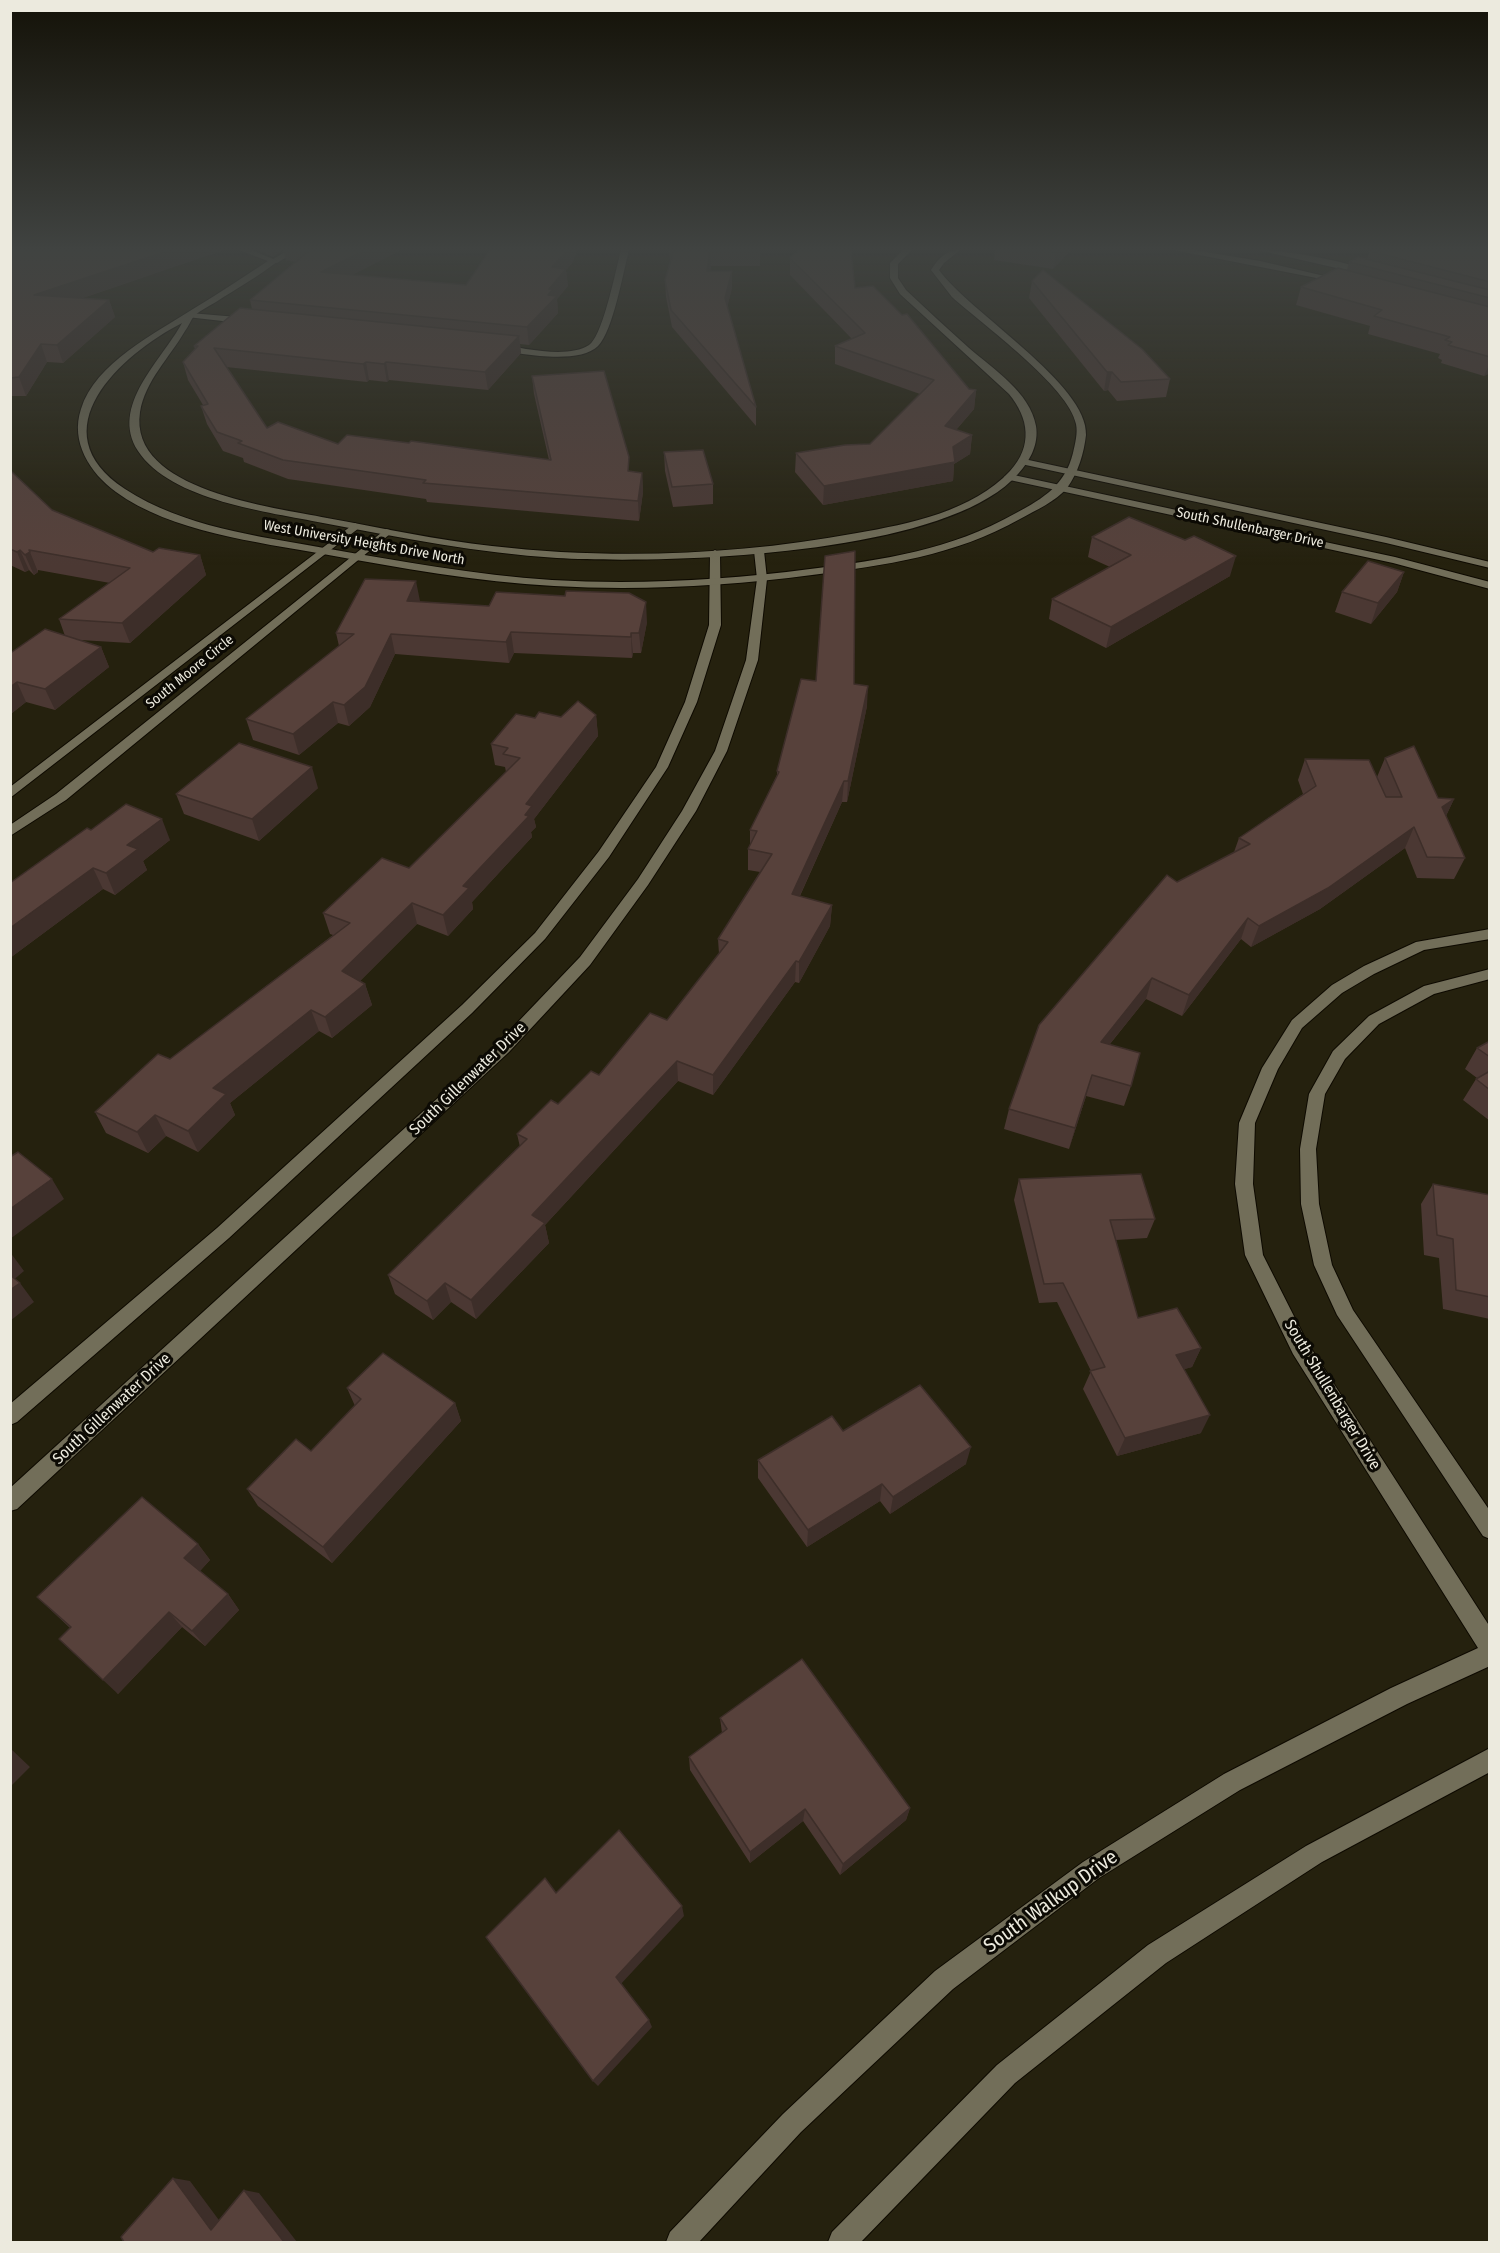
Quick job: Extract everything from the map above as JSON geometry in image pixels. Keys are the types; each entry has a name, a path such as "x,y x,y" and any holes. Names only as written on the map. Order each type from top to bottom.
{"street":[{"name":"West University Heights Drive North","path":"132,355 94,390 86,405 82,430 87,452 100,473 128,494 169,515 209,528 461,575 553,583 613,585 762,579 894,560 937,550 988,533 1031,509 1062,488 1077,458 1081,425 1074,406 1052,382 1022,355"},
{"name":"West University Heights Drive North","path":"168,355 137,400 134,414 141,451 153,463 169,474 207,493 260,508 430,541 519,552 595,556 778,550 886,532 935,518 973,502 1009,477 1024,462"},
{"path":"972,355 1013,393 1029,417 1031,445 1024,462"},
{"name":"South Shullenbarger Drive","path":"1024,462 1386,540 1490,566"},
{"name":"South Shullenbarger Drive","path":"1009,477 1395,560 1490,585"},
{"name":"South Moore Circle","path":"10,794 356,526"},
{"name":"South Moore Circle","path":"10,832 61,797 386,532"},
{"name":"South Gillenwater Drive","path":"10,1502 503,1048 585,961 649,873 689,811 721,751 752,660 762,579 759,551"},
{"path":"10,1416 223,1233 467,1009 540,936 604,854 662,768 691,702 715,625 714,553"},
{"name":"South Shullenbarger Drive","path":"1490,934 1421,946 1369,970 1337,989 1297,1024 1270,1068 1247,1123 1245,1184 1254,1255 1300,1348 1490,1647"},
{"path":"1490,974 1429,990 1374,1020 1339,1055 1317,1094 1308,1149 1310,1204 1323,1265 1346,1315 1490,1529"},
{"name":"South Walkup Drive","path":"680,2242 792,2123 944,1980 1091,1870 1232,1782 1399,1696 1490,1654"},
{"path":"842,2242 1006,2074 1157,1954 1314,1854 1490,1759"}],"building":[{"path":"10,355 34,355 19,377 10,378"},
{"path":"189,355 219,355 267,428 278,422 338,444 347,435 409,443 411,441 551,460 532,376 604,371 629,457 628,471 642,473 638,501 423,483 426,480 283,460 238,443 242,441 217,432 201,406 208,404 183,362"},
{"path":"280,355 501,355 485,372 386,362 384,364 366,362 363,364"},
{"path":"711,355 741,355 756,407"},
{"path":"862,355 941,355 969,389 976,390 945,426 972,435 953,447 955,462 824,486 796,453 845,445 870,444 934,380"},
{"path":"1093,355 1148,355 1170,379 1121,382 1112,372 1107,372"},
{"path":"703,450 713,484 672,487 664,452"},
{"path":"10,472 52,510 153,552 159,548 200,555 122,623 59,619 130,568 29,550 30,552 25,555 20,550 17,552 10,549"},
{"path":"1129,517 1185,540 1194,536 1236,556 1111,627 1052,599 1131,555 1092,537"},
{"path":"855,551 854,684 868,686 848,781 844,781 792,894 832,905 799,962 796,961 713,1075 677,1061 532,1215 545,1223 471,1300 445,1283 427,1301 388,1275 527,1139 517,1134 551,1100 558,1104 591,1071 599,1075 650,1013 667,1020 728,942 718,939 772,854 748,849 757,831 750,830 779,772 777,771 801,679 816,681 825,556"},
{"path":"1368,561 1404,572 1378,603 1342,592"},
{"path":"365,579 416,581 407,601 489,606 496,592 565,596 566,591 629,593 646,602 639,633 631,633 631,637 511,632 506,642 391,634 365,687 344,705 333,702 293,734 246,719 354,634 336,633"},
{"path":"45,629 101,647 45,689 17,682 10,687 10,652"},
{"path":"578,701 596,715 526,804 532,806 525,815 529,816 463,886 469,888 443,915 412,903 342,971 365,984 325,1017 311,1010 213,1088 226,1094 188,1131 155,1115 137,1132 95,1112 158,1054 170,1059 350,923 323,913 382,858 409,868 520,758 503,754 508,748 491,744 516,714 535,718 539,712 561,717"},
{"path":"239,743 312,767 252,819 176,794"},
{"path":"1414,746 1438,798 1454,799 1442,807 1465,858 1427,857 1414,827 1328,888 1259,926 1248,918 1189,995 1152,978 1101,1042 1140,1053 1131,1086 1092,1075 1075,1128 1009,1109 1039,1025 1167,875 1177,882 1250,844 1239,838 1316,786 1305,759 1369,760 1386,797 1402,797 1385,758"},
{"path":"126,804 162,819 127,845 138,849 106,873 93,868 10,928 10,883 87,828 91,830"},
{"path":"1490,1041 1490,1057 1477,1048"},
{"path":"1490,1071 1490,1090 1476,1079"},
{"path":"18,1152 52,1179 10,1209 10,1157"},
{"path":"1141,1174 1155,1219 1110,1220 1138,1318 1177,1308 1201,1348 1176,1355 1210,1415 1125,1438 1090,1371 1105,1367 1063,1283 1044,1284 1019,1179"},
{"path":"1433,1184 1490,1195 1490,1297 1456,1290 1453,1239 1437,1235"},
{"path":"10,1275 20,1283 10,1290"},
{"path":"383,1353 455,1403 323,1547 247,1489 296,1439 311,1451 361,1399 347,1388"},
{"path":"920,1385 971,1447 893,1497 882,1484 808,1530 758,1460 832,1416 843,1431"},
{"path":"142,1497 198,1544 184,1558 228,1594 192,1631 169,1612 103,1680 59,1639 71,1627 37,1597"},
{"path":"802,1659 910,1808 843,1864 805,1809 750,1852 689,1757 727,1729 720,1718"},
{"path":"619,1830 682,1906 616,1977 649,2020 593,2081 486,1937 545,1878 556,1893"},
{"path":"173,2178 211,2230 244,2190 284,2242 124,2242 121,2237"}]}
